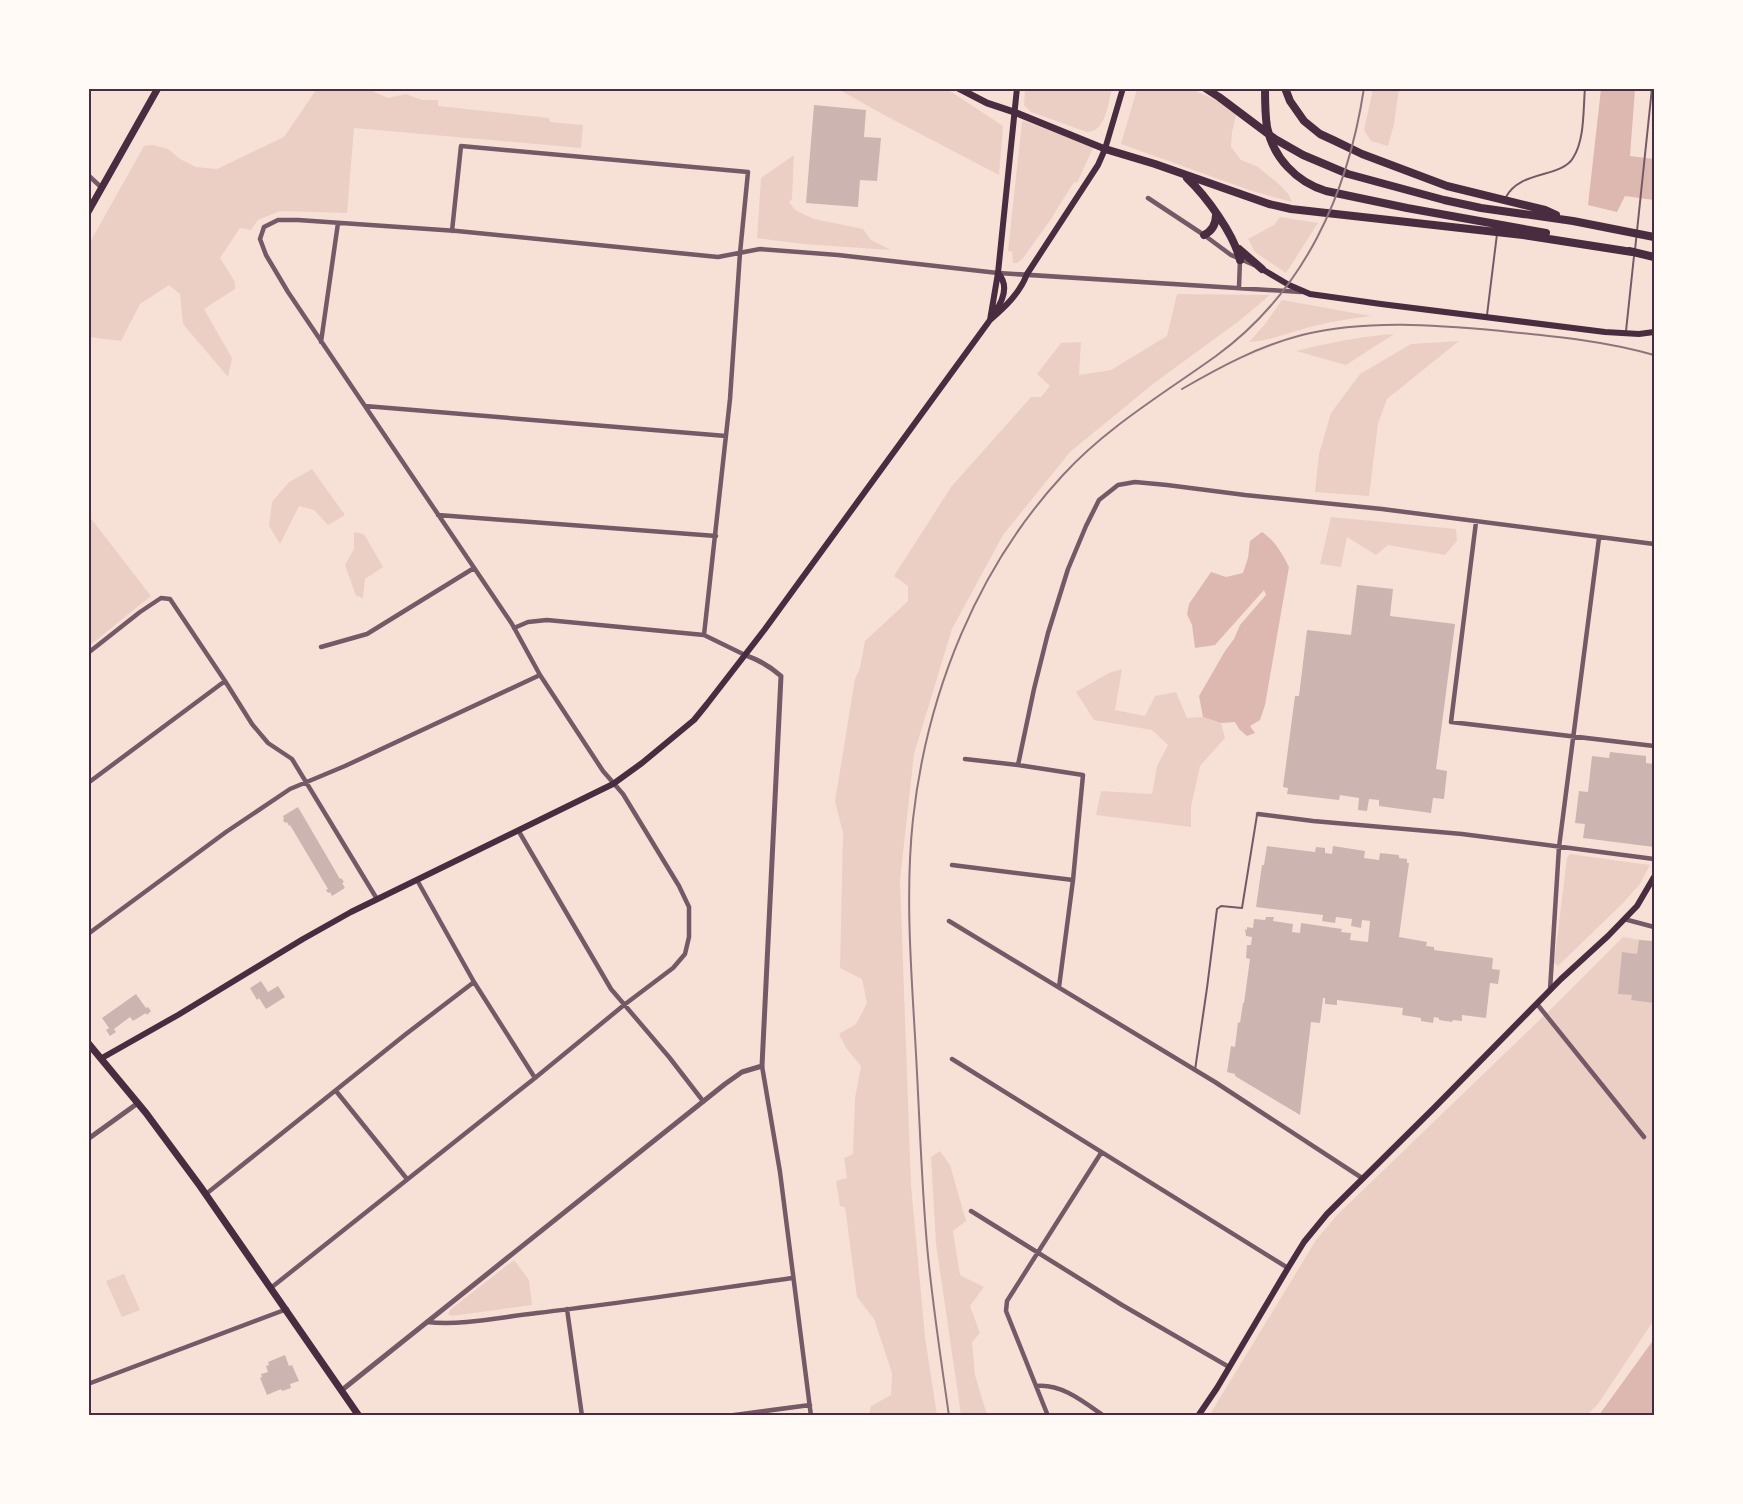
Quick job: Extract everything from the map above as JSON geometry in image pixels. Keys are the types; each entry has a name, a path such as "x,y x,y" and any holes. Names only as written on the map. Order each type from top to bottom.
{"highway":[{"path":"1205,88 1275,139 1303,155 1348,174 1481,208 1654,237"},
{"path":"1265,88 1267,125 1272,143 1284,163 1297,175 1326,191 1581,240 1654,257"},
{"path":"1285,88 1294,108 1304,121 1333,140 1362,154 1447,186 1545,210 1573,222"},
{"path":"1105,149 1269,204 1291,209 1523,235 1632,252"},
{"path":"1184,175 1201,192 1235,244 1262,269"},
{"path":"1204,235 1210,232 1216,215"},
{"path":"1235,244 1240,260"}],"main road":[{"path":"88,212 159,88"},
{"path":"958,88 987,103 1105,149"},
{"path":"102,1058 192,1007 303,939 417,880 614,784 694,720 745,656 1001,304 1005,289 1004,279 998,273 1017,88"},
{"path":"990,320 1023,284 1027,274 1098,165 1123,88"},
{"path":"1262,269 1302,292 1487,318 1626,333 1654,332"},
{"path":"1198,1416 1304,1242 1327,1214 1637,906 1654,877"},
{"path":"88,1043 138,1102 206,1194 359,1416"}],"street":[{"path":"452,231 461,146 748,172 726,436 705,635"},
{"path":"88,175 102,188"},
{"path":"1148,198 1231,255 1262,269"},
{"path":"272,1287 536,1078 624,1005 664,976 685,955 688,946 690,914 687,899 623,794 603,771 540,675 514,628 288,292 264,252 260,239 264,227 278,220 338,223 452,231 718,257 760,249 838,255 998,273 1302,292"},
{"path":"321,342 338,223"},
{"path":"1239,287 1240,260"},
{"path":"365,406 726,436"},
{"path":"1018,765 1048,633 1068,569 1099,500 1118,485 1135,482 1167,485 1382,509 1654,544"},
{"path":"438,515 716,536"},
{"path":"1476,522 1451,722 1654,746"},
{"path":"1550,990 1560,847 1572,737 1599,538"},
{"path":"321,646 367,634 474,568"},
{"path":"88,653 140,612 161,598 169,599 252,724 268,743 292,759 377,900"},
{"path":"514,628 528,622 547,620 705,635 745,656 758,660 781,676 762,1066 778,1160 811,1416"},
{"path":"88,934 226,832 290,789 345,766 540,675"},
{"path":"88,783 225,681"},
{"path":"965,759 1083,775 1073,880 1059,987"},
{"path":"1258,814 1462,834 1654,860"},
{"path":"518,830 612,989 703,1101"},
{"path":"952,865 1073,880"},
{"path":"417,880 474,982 536,1078"},
{"path":"1624,919 1654,927"},
{"path":"949,921 1195,1070 1362,1178"},
{"path":"206,1194 474,982"},
{"path":"1537,1004 1644,1137"},
{"path":"952,1059 1288,1268"},
{"path":"342,1390 736,1075 762,1066"},
{"path":"336,1091 407,1179"},
{"path":"88,1140 138,1102"},
{"path":"1048,1416 1006,1311 1007,1301 1101,1153"},
{"path":"971,1211 1037,1254 1229,1367"},
{"path":"427,1322 440,1324 567,1309 792,1278"},
{"path":"88,1384 286,1309"},
{"path":"567,1309 582,1416"},
{"path":"1036,1386 1048,1384 1068,1393 1104,1416"},
{"path":"727,1416 810,1405"}],"lane":[{"path":"1504,200 1511,188 1519,183 1566,165 1574,157 1580,138 1585,88"},
{"path":"1626,333 1652,88"},
{"path":"1487,318 1499,220"},
{"path":"1195,1070 1217,909 1221,906 1242,908 1258,814"}],"shaded area":[{"path":"322,88 368,89 388,98 406,94 422,100 438,100 438,106 549,118 550,122 583,125 581,148 354,128 347,213 280,211 258,220 251,230 240,228 220,258 235,282 235,289 204,309 232,358 228,377 183,324 180,294 169,285 140,304 121,341 89,337 89,244 144,146 153,145 168,149 180,159 196,167 217,169 284,137 316,90"},
{"path":"1025,88 1112,89 1102,122 1093,131 1087,132 1031,112 1024,105"},
{"path":"838,89 947,89 1003,126 999,175 886,116"},
{"path":"1137,89 1191,89 1214,99 1236,115 1231,147 1241,160 1258,167 1281,186 1292,202 1252,191 1121,144"},
{"path":"1373,89 1399,89 1388,146 1371,141 1364,130"},
{"path":"1601,89 1635,89 1630,156 1654,159 1654,200 1625,196 1617,212 1588,205"},
{"path":"1022,122 1093,148 1077,183 1074,182 1023,258 1013,263 1012,252 1008,251"},
{"path":"794,155 792,199 789,202 795,210 814,219 863,229 871,240 891,250 803,244 757,238 761,178"},
{"path":"1280,217 1318,223 1286,273 1255,252 1248,239 1274,225"},
{"path":"1177,294 1270,295 1239,321 1153,384 1070,452 1003,535 952,629 914,754 900,880 911,1185 925,1337 937,1415 869,1415 871,1406 891,1395 892,1373 874,1319 857,1297 845,1207 840,1206 836,1181 847,1178 844,1158 853,1154 855,1098 861,1066 846,1048 839,1034 856,1024 867,1003 862,979 840,968 843,833 835,801 855,679 860,668 865,641 908,601 908,586 894,576 951,487 1031,397 1041,397 1050,386 1037,374 1061,343 1081,342 1079,375 1111,370 1167,336"},
{"path":"1282,300 1371,316 1326,323 1249,342"},
{"path":"1394,334 1346,365 1296,351 1345,340"},
{"path":"1459,341 1387,399 1378,424 1369,496 1315,492 1319,454 1331,413 1360,374 1411,344"},
{"path":"312,469 345,515 328,525 314,510 299,506 280,544 269,526 272,502 289,482"},
{"path":"89,516 151,596 88,646"},
{"path":"1331,517 1456,529 1457,541 1445,555 1388,545 1376,555 1347,537 1341,567 1320,564"},
{"path":"354,532 364,534 383,567 365,579 363,598 356,596 345,565 354,549"},
{"path":"1262,532 1278,548 1289,567 1265,705 1260,720 1250,726 1255,733 1247,736 1235,722 1221,723 1203,717 1199,696 1234,639 1240,625 1266,595 1264,590 1215,645 1195,648 1192,625 1187,614 1189,604 1211,572 1226,577 1243,573 1250,541"},
{"path":"1122,669 1115,710 1145,716 1155,696 1176,692 1187,718 1203,717 1221,723 1225,738 1200,766 1191,807 1191,827 1096,815 1101,791 1152,794 1157,766 1168,745 1152,730 1094,720 1076,692 1109,673"},
{"path":"1570,854 1650,865 1640,884 1623,903 1558,966 1554,963 1567,858"},
{"path":"1623,937 1654,942 1654,1320 1598,1404 1586,1416 1209,1416 1316,1240 1337,1215"},
{"path":"940,1151 950,1165 966,1221 953,1231 960,1275 984,1287 970,1306 980,1333 972,1342 975,1375 987,1415 961,1415 936,1244 931,1157"},
{"path":"514,1260 529,1280 532,1305 452,1316 448,1314 451,1309"},
{"path":"124,1274 140,1310 122,1317 106,1281"},
{"path":"1654,1339 1654,1415 1599,1415"}],"building":[{"path":"814,105 866,110 864,137 881,138 877,181 860,180 858,207 806,203"},
{"path":"1357,585 1393,589 1390,616 1455,624 1436,769 1447,771 1444,799 1433,798 1431,813 1379,806 1379,800 1369,799 1367,811 1358,810 1359,798 1340,795 1339,800 1287,794 1288,788 1283,787 1295,696 1299,696 1307,630 1351,635"},
{"path":"1610,752 1646,756 1646,763 1654,764 1654,847 1583,838 1585,824 1575,823 1579,791 1588,792 1592,756 1609,758"},
{"path":"298,807 340,879 344,882 342,883 345,888 332,896 326,890 328,889 290,825 283,820 283,816"},
{"path":"1267,846 1315,852 1316,847 1325,848 1325,853 1332,854 1333,846 1365,851 1364,858 1379,860 1380,853 1399,855 1399,858 1407,859 1409,863 1399,937 1427,942 1426,946 1434,947 1434,950 1493,958 1492,969 1500,970 1498,984 1490,983 1486,1018 1462,1015 1462,1021 1453,1020 1452,1022 1434,1017 1433,1023 1421,1021 1421,1018 1402,1015 1403,1008 1337,1000 1337,1005 1325,1004 1325,998 1323,998 1320,1023 1311,1022 1300,1115 1235,1074 1227,1072 1231,1046 1235,1047 1238,1022 1240,1023 1250,959 1246,958 1247,945 1251,945 1252,937 1246,936 1245,929 1253,928 1254,919 1265,920 1266,917 1274,917 1273,921 1293,924 1292,932 1300,933 1301,923 1342,929 1341,932 1351,933 1350,940 1368,942 1370,921 1362,920 1361,928 1351,926 1352,919 1336,917 1335,923 1322,921 1323,915 1256,907"},
{"path":"1639,940 1654,941 1654,1003 1631,1000 1632,995 1618,994 1622,952 1637,954"},
{"path":"261,981 268,992 278,986 285,997 266,1009 250,988"},
{"path":"136,994 151,1011 133,1021 130,1017 114,1029 116,1032 110,1036 106,1030 109,1028 102,1018"},
{"path":"285,1355 299,1381 290,1384 291,1388 282,1391 281,1389 267,1395 260,1378 261,1374 268,1372 266,1366 269,1365 268,1362"}],"railway":[{"path":"949,1416 925,1224 909,914 913,819 930,725 944,679 981,591 1005,550 1032,511 1063,475 1117,426 1216,356 1247,330 1274,302 1297,271 1317,238 1333,203 1357,127 1364,88"},
{"path":"1182,389 1225,365 1270,345 1327,330 1376,325 1427,325 1560,337 1654,355"}]}
